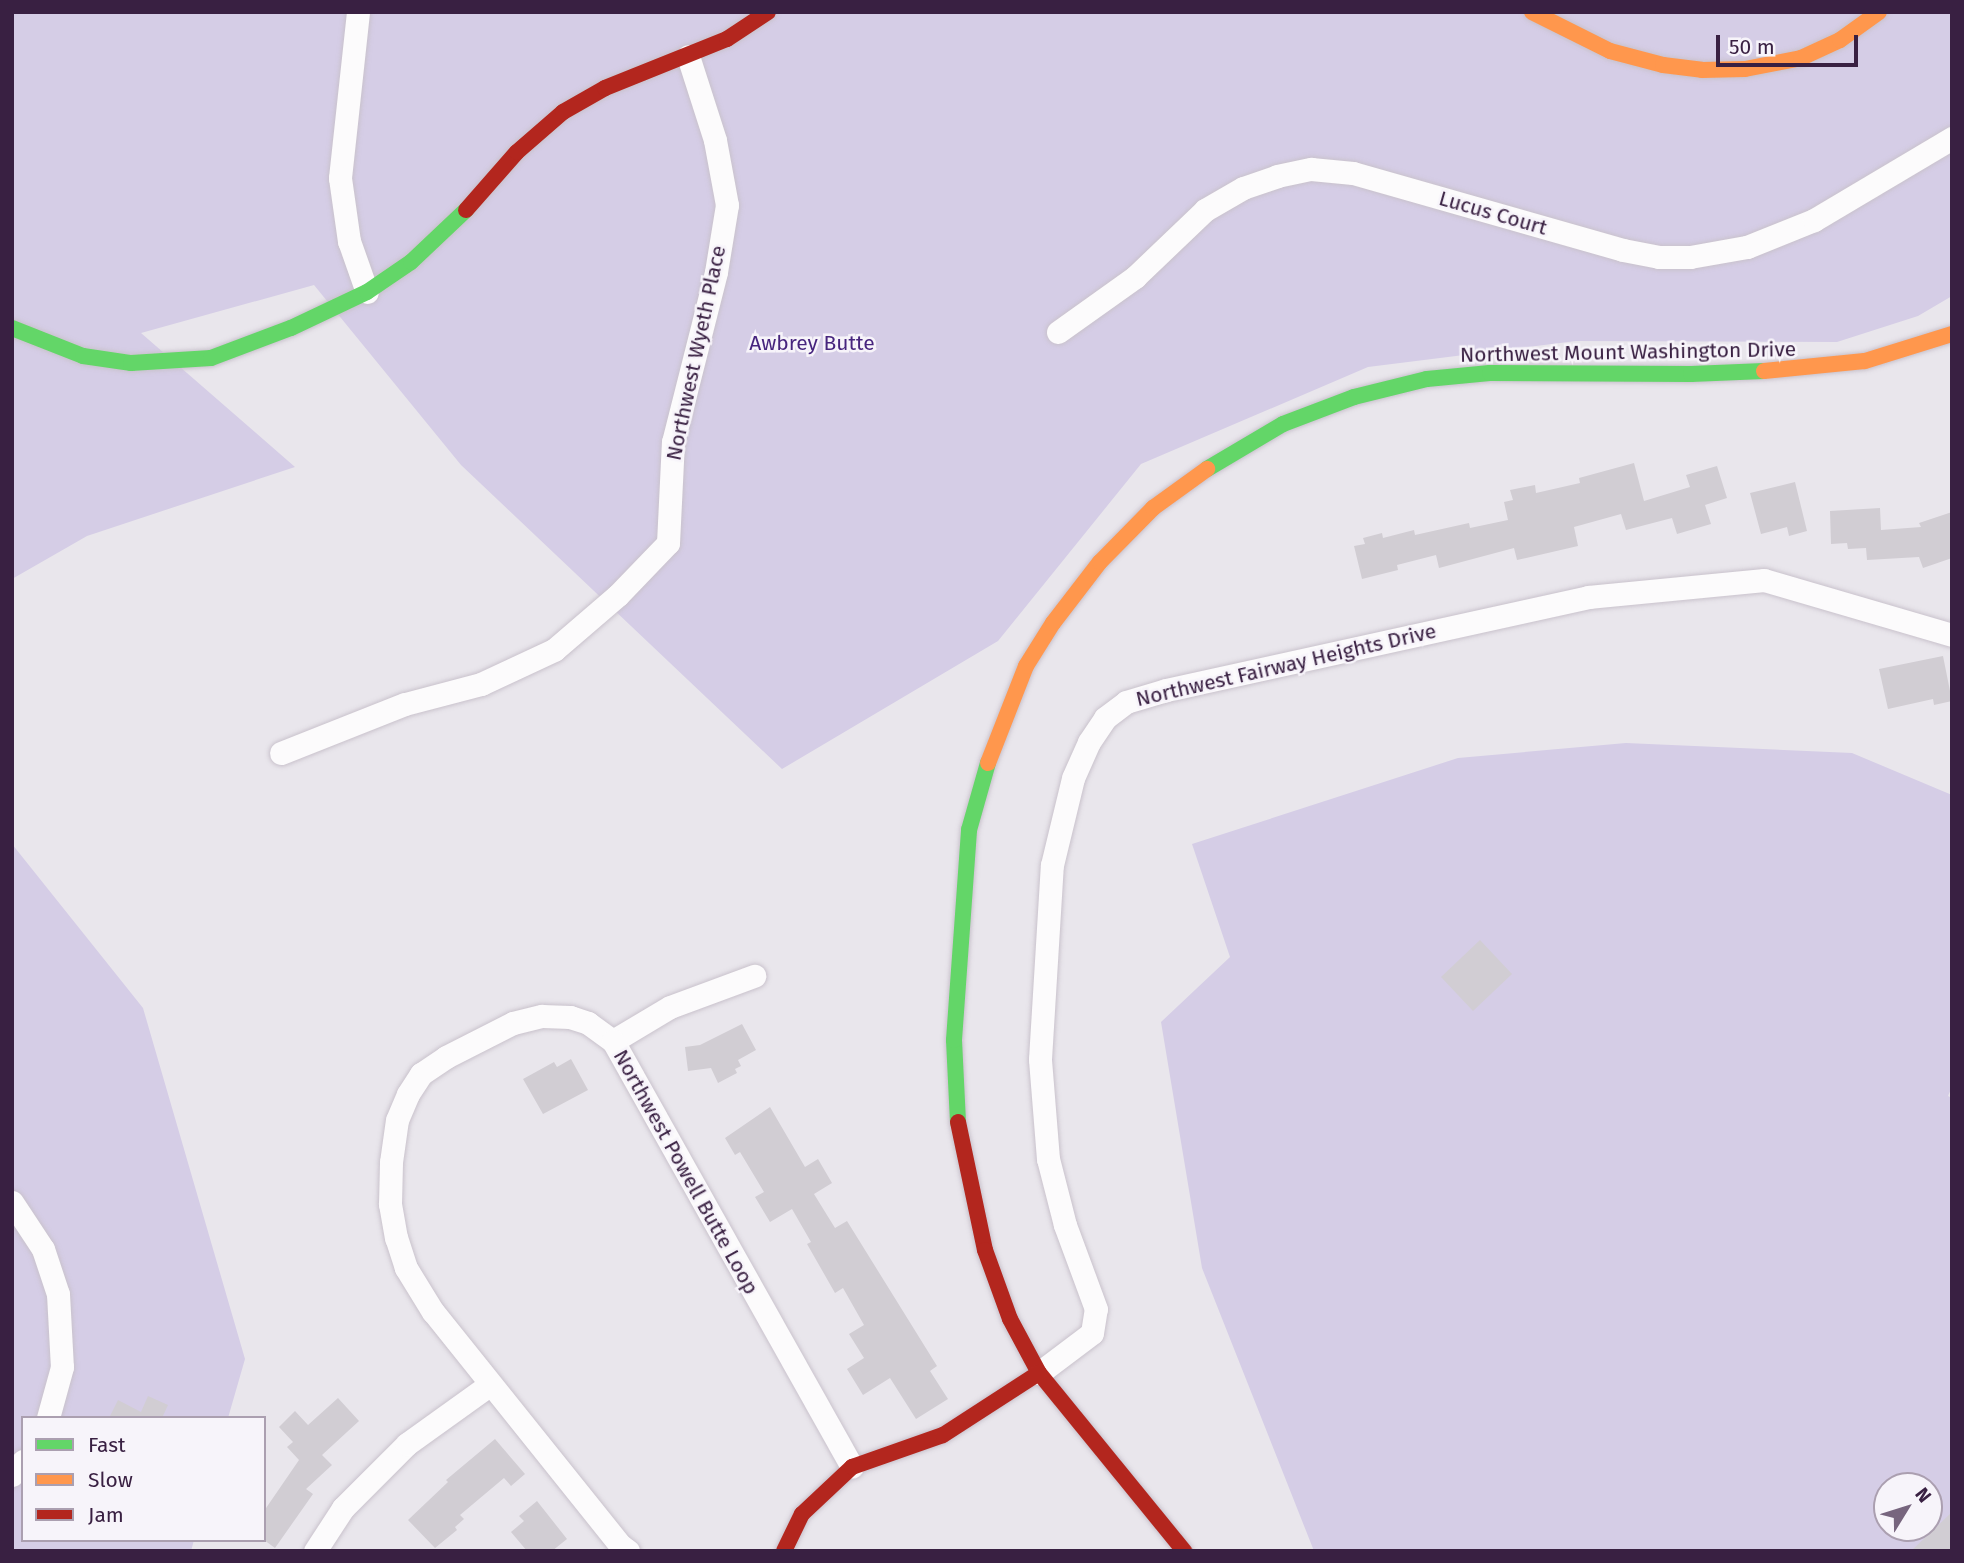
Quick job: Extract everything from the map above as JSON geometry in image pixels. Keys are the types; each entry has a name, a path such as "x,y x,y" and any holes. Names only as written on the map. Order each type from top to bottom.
{"main road":[{"path":"12,328 83,356 131,363 211,358 291,328 367,292 411,262 517,152 563,112 605,88 727,39 768,12"},
{"path":"1532,12 1610,51 1663,65 1702,70 1745,69 1801,58 1840,40 1879,12"},
{"name":"Northwest Mount Washington Drive","path":"1184,1551 1039,1373 1010,1319 985,1250 956,1114 954,1040 968,830 992,749 1026,666 1054,623 1100,562 1153,508 1216,462 1283,424 1354,397 1427,379 1490,373 1691,374 1806,369 1865,361 1927,344 1952,334"},
{"path":"784,1551 802,1514 852,1467 943,1435 1039,1373"}],"street":[{"path":"358,12 340,178 349,241 367,292"},
{"name":"Northwest Wyeth Place","path":"281,753 405,704 481,684 554,650 618,595 668,543 673,442 716,272 727,205 715,140 688,56"},
{"name":"Lucus Court","path":"1058,332 1135,277 1205,210 1242,188 1277,176 1311,169 1353,173 1623,250 1659,257 1690,257 1748,247 1814,220 1952,138"},
{"name":"Northwest Fairway Heights Drive","path":"1039,1373 1092,1333 1096,1309 1065,1225 1048,1159 1040,1059 1052,865 1073,778 1089,742 1105,718 1126,702 1166,690 1588,597 1764,580 1952,635"},
{"path":"613,1041 670,1007 754,976"},
{"name":"Northwest Powell Butte Loop","path":"621,1549 433,1312 406,1268 396,1238 390,1204 391,1162 397,1120 408,1094 421,1074 446,1057 513,1023 542,1016 570,1017 588,1023 613,1041 852,1467"},
{"path":"12,1202 43,1249 58,1294 62,1367 49,1416"},
{"path":"316,1551 343,1508 407,1444 489,1385"}],"green space":[{"name":"Awbrey Butte","path":"12,12 1952,12 1952,296 1918,316 1837,342 1576,341 1368,367 1141,464 998,641 782,769 461,465 314,285 141,333 295,467 87,536 12,579"},
{"path":"1626,743 1852,753 1952,795 1952,1087 1948,1096 1952,1098 1952,1551 1314,1551 1202,1268 1161,1022 1230,957 1192,844 1458,758"},
{"path":"12,844 143,1008 245,1359 229,1416 21,1416 21,1542 193,1542 191,1551 12,1551"}],"building":[{"path":"1634,463 1644,501 1690,487 1686,475 1717,466 1727,498 1705,505 1711,524 1677,534 1672,518 1626,530 1621,514 1574,527 1578,546 1517,560 1514,548 1439,568 1436,555 1397,565 1398,570 1362,579 1354,546 1365,544 1363,538 1382,533 1383,538 1414,530 1415,535 1469,523 1470,528 1508,520 1504,502 1513,500 1510,490 1535,485 1536,493 1580,483 1579,478"},
{"path":"1795,482 1807,531 1789,536 1787,527 1761,534 1750,493"},
{"path":"1880,508 1881,530 1921,527 1919,523 1952,512 1952,558 1923,568 1919,557 1867,560 1866,548 1848,549 1847,543 1831,544 1830,511"},
{"path":"1943,656 1952,701 1934,705 1933,699 1888,709 1879,669"},
{"path":"1480,940 1512,974 1473,1011 1441,977"},
{"path":"742,1024 756,1050 738,1060 741,1066 735,1069 737,1073 718,1083 711,1068 688,1071 685,1047 700,1045"},
{"path":"571,1059 588,1090 543,1114 523,1079 554,1062 557,1067"},
{"path":"770,1107 805,1167 818,1159 832,1183 814,1194 835,1228 847,1221 937,1366 930,1371 948,1399 916,1419 890,1378 863,1395 847,1369 864,1358 849,1334 864,1325 843,1288 835,1293 807,1244 811,1242 792,1209 770,1222 755,1197 764,1192 740,1152 735,1155 725,1138"},
{"path":"148,1396 168,1405 163,1416 110,1416 118,1400 141,1412"},
{"path":"338,1398 359,1421 322,1455 332,1465 306,1489 313,1494 275,1548 266,1541 266,1508 299,1460 287,1447 293,1442 279,1427 295,1411 308,1425"},
{"path":"495,1439 525,1474 511,1486 504,1478 460,1515 464,1519 455,1527 457,1530 435,1548 408,1520 448,1482 446,1480"},
{"path":"537,1501 567,1539 552,1551 527,1551 511,1532 524,1521 519,1516"},
{"path":"1952,1512 1952,1551 1911,1551 1920,1542 1943,1542 1943,1521"}],"traffic: fast":[{"path":"12,328 83,356 131,363 211,358 291,328 367,292 411,262 466,210"},
{"path":"1207,469 1283,424 1354,397 1427,379 1490,373 1691,374 1764,371"},
{"path":"958,1122 954,1040 969,830 988,763"}],"traffic: slow":[{"path":"1532,12 1610,51 1663,65 1702,70 1745,69 1801,58 1840,40 1879,12"},
{"path":"1764,371 1865,361 1952,334"},
{"path":"988,763 1026,666 1053,623 1100,562 1153,508 1207,469"}],"traffic: jam":[{"path":"466,210 517,152 563,112 605,88 727,39 768,12"},
{"path":"958,1122 985,1250 1010,1319 1039,1373 1184,1551"},
{"path":"784,1551 802,1514 852,1467 943,1435 1039,1373"}]}
